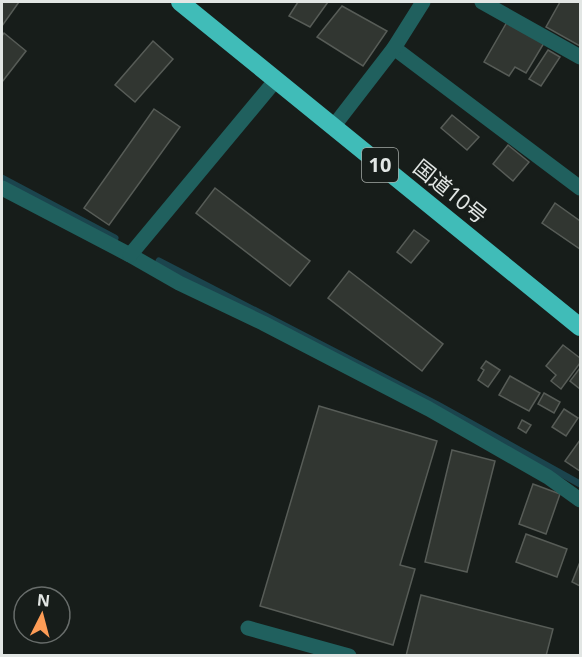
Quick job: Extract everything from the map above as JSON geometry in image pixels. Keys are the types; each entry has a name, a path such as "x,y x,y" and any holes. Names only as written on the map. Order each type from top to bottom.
{"highway":[{"name":"国道10号","path":"180,2 580,327"}],"street":[{"path":"333,127 394,48 423,2"},
{"path":"482,2 580,57"},
{"path":"394,48 580,188"},
{"path":"130,255 276,81"},
{"path":"2,188 179,283 263,323 429,409 548,477 580,500"},
{"path":"248,628 349,656"}],"building":[{"path":"2,2 19,2 2,26"},
{"path":"298,2 328,2 310,27 289,16"},
{"path":"560,2 580,2 580,46 546,27"},
{"path":"342,6 387,31 363,66 317,37"},
{"path":"507,22 544,43 526,73 515,67 509,76 484,62"},
{"path":"4,33 26,51 2,82 2,36"},
{"path":"153,41 173,59 135,102 115,85"},
{"path":"548,50 560,57 541,86 529,79"},
{"path":"154,109 180,127 109,225 84,208"},
{"path":"452,115 479,137 467,150 441,128"},
{"path":"508,145 529,162 513,181 493,164"},
{"path":"215,188 310,261 290,286 196,213"},
{"path":"555,203 580,221 580,249 542,223"},
{"path":"414,230 429,241 411,263 397,252"},
{"path":"349,271 443,344 422,371 328,298"},
{"path":"563,345 580,358 580,363 561,389 551,381 556,375 546,366"},
{"path":"486,361 500,370 488,387 478,380 484,370 481,368"},
{"path":"580,368 580,389 570,381"},
{"path":"510,376 540,393 529,411 499,395"},
{"path":"544,393 560,402 554,413 538,404"},
{"path":"319,406 437,441 400,565 415,569 393,645 260,606"},
{"path":"564,409 578,418 566,436 552,427"},
{"path":"522,420 531,425 526,433 518,428"},
{"path":"580,440 580,471 565,461"},
{"path":"452,450 495,461 467,572 425,562"},
{"path":"533,484 560,494 546,534 519,524"},
{"path":"526,534 567,549 557,577 516,562"},
{"path":"580,562 580,586 572,582"},
{"path":"421,595 553,629 546,656 406,656"}],"waterway":[{"path":"2,178 115,238"},
{"path":"159,261 436,404 580,484"}]}
